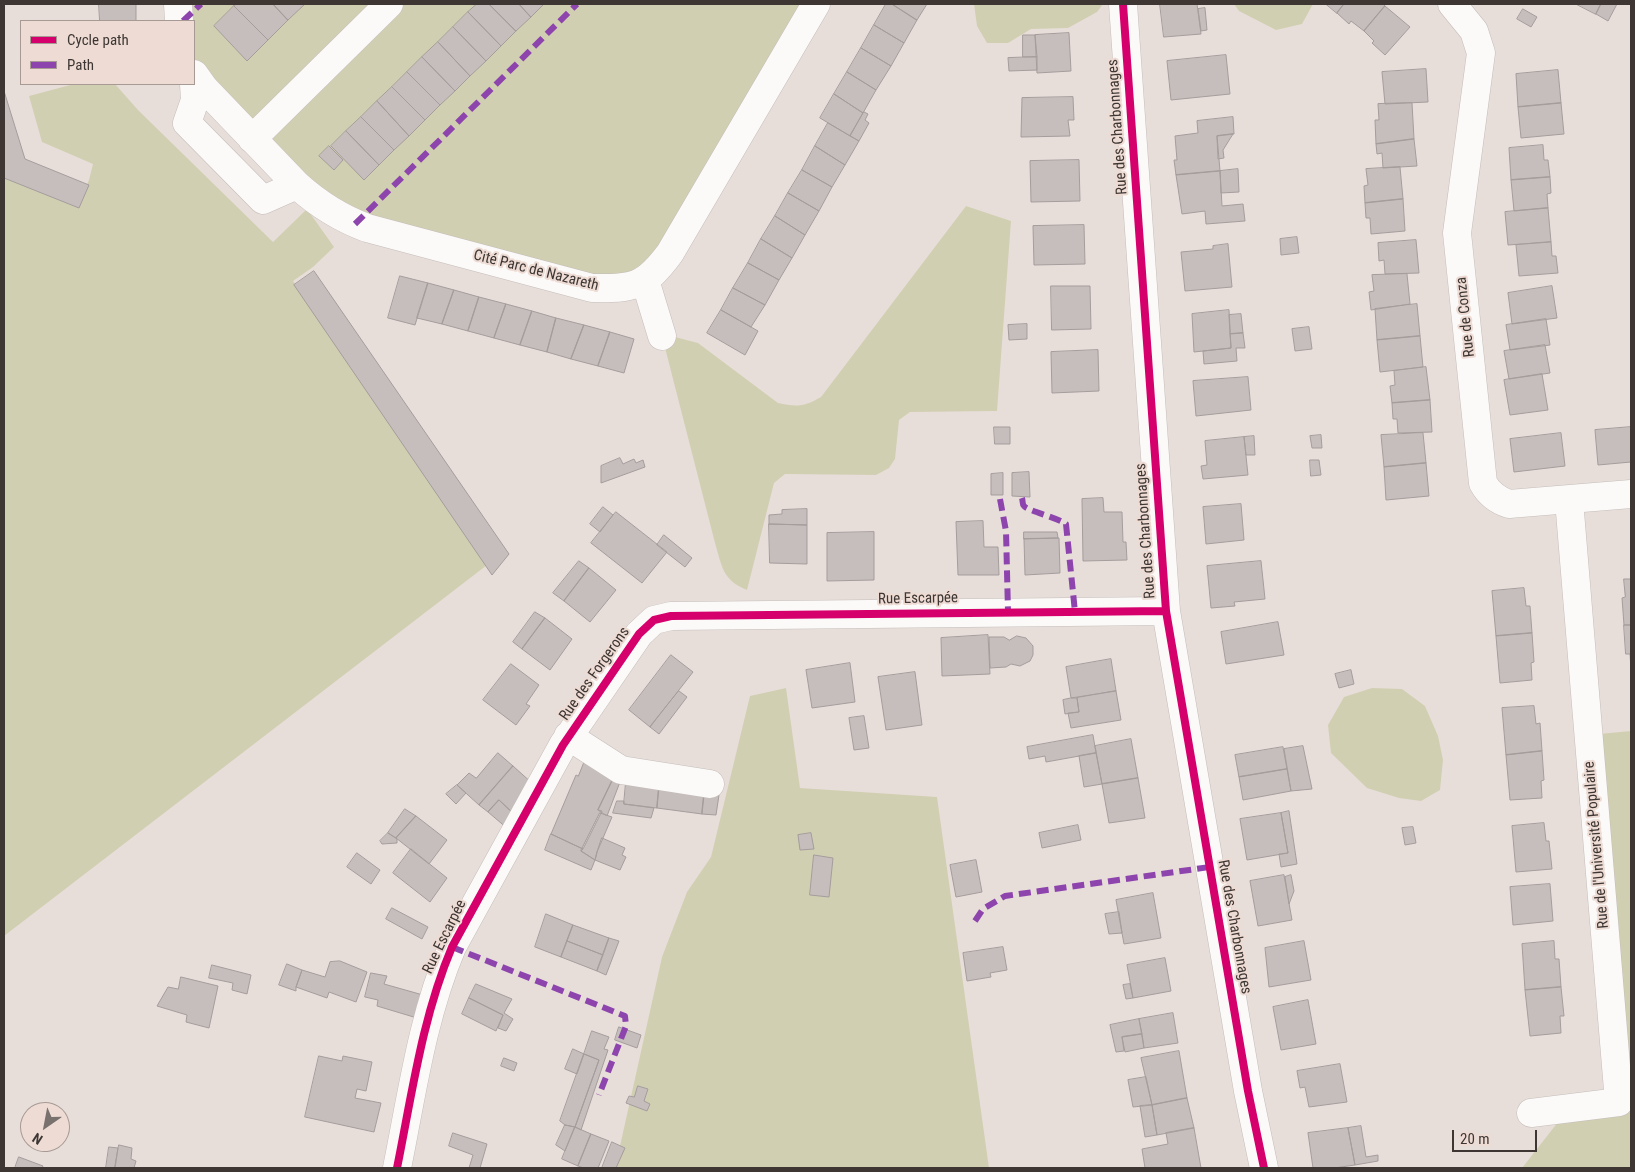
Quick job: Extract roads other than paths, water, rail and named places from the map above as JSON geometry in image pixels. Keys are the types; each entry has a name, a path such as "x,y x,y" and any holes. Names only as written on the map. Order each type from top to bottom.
{"street":[{"path":"178,4 179,20"},
{"path":"252,139 389,4"},
{"name":"Cité Parc de Nazareth","path":"195,75 204,88 297,185 313,200 347,221 592,288 621,288 641,283 657,271 670,253 816,4"},
{"name":"Rue des Charbonnages","path":"1123,4 1166,611 1248,1091 1264,1168"},
{"name":"Rue de Conza","path":"1452,4 1474,31 1481,53 1457,233 1483,483 1488,492 1495,498 1509,504 1631,494"},
{"path":"194,85 195,100 187,123 263,200 297,185"},
{"path":"645,280 662,336"},
{"name":"Rue de l'Université Populaire","path":"1532,1113 1625,1101 1569,500"},
{"name":"Rue Escarpée","path":"671,616 1166,611"},
{"name":"Rue des Forgerons","path":"568,736 638,634 654,620 671,616"},
{"path":"568,736 621,770 710,784"},
{"name":"Rue Escarpée","path":"397,1168 425,1026 445,964 452,947 568,736"}]}
